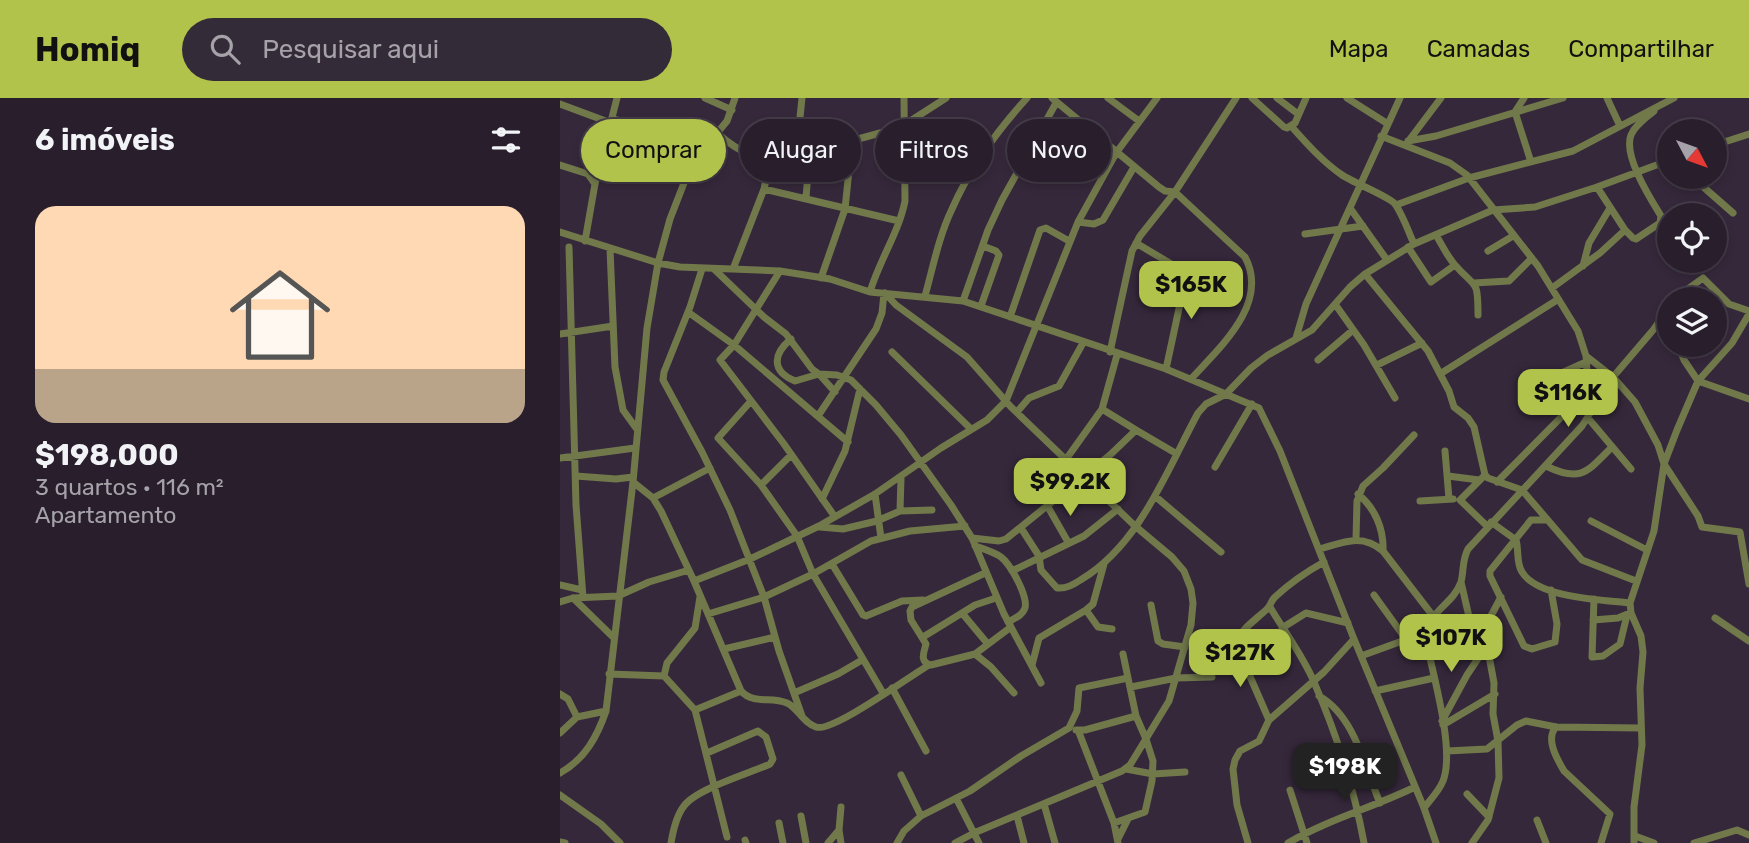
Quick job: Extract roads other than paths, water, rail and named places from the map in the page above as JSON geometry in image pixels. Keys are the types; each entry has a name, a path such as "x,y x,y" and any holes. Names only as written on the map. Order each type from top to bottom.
{"street":[{"path":"612,119 617,98"},
{"path":"705,98 732,110"},
{"path":"726,120 735,98"},
{"path":"800,119 802,98"},
{"path":"904,98 904,119"},
{"path":"913,119 946,98"},
{"path":"925,296 950,211 963,184 1007,120 1027,98"},
{"path":"1108,98 1139,121"},
{"path":"1111,161 1157,98"},
{"path":"1067,458 1102,409 1114,353 1127,265 1136,243 1175,192 1236,98"},
{"path":"1252,98 1284,127 1290,126 1307,98"},
{"path":"1277,98 1298,114"},
{"path":"1347,98 1388,124"},
{"path":"1296,338 1306,304 1400,98"},
{"path":"1406,144 1441,98"},
{"path":"1524,98 1515,113 1531,162"},
{"path":"1406,144 1563,98"},
{"path":"1607,98 1620,126"},
{"path":"1396,205 1469,178 1573,151 1667,100"},
{"path":"1597,187 1630,237 1636,239 1660,223 1661,219 1636,172 1630,139 1667,100"},
{"path":"1045,119 1054,101 1158,187 1175,192 1245,257 1251,268 1251,292 1236,328 1191,379"},
{"path":"560,104 605,119"},
{"path":"1290,126 1328,164 1360,187 1396,205 1411,246 1431,282 1455,265"},
{"path":"1727,141 1749,134"},
{"path":"1381,136 1450,163 1469,178 1532,258 1578,331 1586,359 1588,386 1585,393 1497,482"},
{"path":"726,140 740,151"},
{"path":"560,165 581,172"},
{"path":"1021,528 1039,556 1041,570 1060,589 1071,586 1105,563 1135,526 1156,497 1198,413 1206,404 1226,394 1251,368 1312,330 1365,274 1411,246 1493,210 1535,207 1657,165"},
{"path":"1078,222 1094,224 1103,220 1134,167"},
{"path":"560,773 589,748 600,731 606,712 633,479 647,328 658,263 684,182"},
{"path":"733,269 765,182"},
{"path":"806,197 807,182"},
{"path":"821,278 845,209 848,182"},
{"path":"870,292 877,269 899,221 905,201 905,182"},
{"path":"963,301 983,246 1012,182"},
{"path":"694,581 750,559 819,526 901,478 996,412 1006,401 1069,241 1098,182"},
{"path":"560,251 582,240 596,184"},
{"path":"764,189 899,221"},
{"path":"1706,189 1733,213"},
{"path":"1350,208 1387,260"},
{"path":"1583,266 1589,243 1610,208"},
{"path":"1305,234 1363,226"},
{"path":"1010,317 1040,230 1046,228 1069,241"},
{"path":"1552,288 1625,230"},
{"path":"560,232 658,263 702,269 780,271 821,278 870,292 963,301 1166,369 1252,404 1264,415 1436,843"},
{"path":"1436,235 1455,265 1474,282 1478,292 1478,314"},
{"path":"1488,251 1513,236"},
{"path":"1136,243 1183,271 1186,276 1166,369"},
{"path":"981,306 999,255 983,246"},
{"path":"569,247 570,332 583,594"},
{"path":"611,249 615,367 623,410 636,429"},
{"path":"1474,282 1509,281 1532,258"},
{"path":"702,269 663,380 710,468 750,559 802,716"},
{"path":"713,269 791,339 805,360 835,392"},
{"path":"780,271 758,310 721,362 835,517"},
{"path":"1365,274 1422,344 1440,374 1454,407 1475,427 1482,477"},
{"path":"1691,287 1703,278 1712,287"},
{"path":"885,293 896,305 967,357 1017,412 1184,571 1193,603 1191,625 1176,678 1168,701 1126,769"},
{"path":"818,416 876,328 885,293"},
{"path":"1440,374 1557,300"},
{"path":"1594,599 1590,654 1595,657 1615,649 1620,644 1636,581 1654,531 1664,464 1698,381 1732,343 1749,313 1727,301"},
{"path":"1335,304 1377,365 1395,398"},
{"path":"883,309 896,305"},
{"path":"688,313 734,345 848,442"},
{"path":"1485,634 1470,621 1461,582 1463,558 1489,524 1588,418 1613,377 1657,325"},
{"path":"560,334 613,326"},
{"path":"1318,360 1353,330"},
{"path":"791,339 780,348 777,363 780,372 795,381 820,374 844,376 860,388 901,436 972,538 996,598 1041,682"},
{"path":"1017,412 1027,399 1059,386 1083,343"},
{"path":"1377,365 1422,344"},
{"path":"892,352 971,429"},
{"path":"1683,357 1698,381 1749,399"},
{"path":"1586,359 1613,377 1635,402 1658,444 1664,464 1698,516 1702,527 1735,529 1740,532 1749,584"},
{"path":"1539,396 1546,380 1586,359"},
{"path":"822,499 848,442 860,388"},
{"path":"856,412 870,399"},
{"path":"751,401 718,438 761,485 797,536 813,574 883,693"},
{"path":"1215,467 1252,404"},
{"path":"1102,409 1177,454"},
{"path":"1588,418 1631,469"},
{"path":"972,538 999,541 1006,539 1048,507 1136,430"},
{"path":"1356,539 1358,494 1414,435"},
{"path":"1546,466 1566,474 1582,474 1612,447"},
{"path":"560,458 635,448"},
{"path":"1445,451 1449,499"},
{"path":"761,485 791,455"},
{"path":"653,498 710,468"},
{"path":"576,476 633,479 653,498 700,594 741,691 751,698 788,703 816,727 826,728 850,715 929,665 975,654 1020,616 1026,604 1012,571 1000,556 975,546"},
{"path":"1448,477 1482,477 1522,491 1582,559 1636,581"},
{"path":"1460,500 1482,477"},
{"path":"900,511 901,478"},
{"path":"876,494 881,538"},
{"path":"1358,494 1369,504 1376,516 1382,534 1383,551"},
{"path":"1156,497 1221,552"},
{"path":"1420,501 1460,500 1489,524 1516,540"},
{"path":"1048,507 1068,542"},
{"path":"1012,571 1084,536 1118,509"},
{"path":"819,526 843,529 877,521 900,511 932,510"},
{"path":"1546,520 1531,520 1490,571 1524,646 1532,649 1553,644 1556,640 1557,624 1551,590"},
{"path":"1591,521 1647,550"},
{"path":"708,614 764,597 832,564 856,548 881,538 910,531 965,526"},
{"path":"1320,549 1356,539 1376,544 1433,616"},
{"path":"1516,540 1520,570 1531,581 1551,590 1630,603"},
{"path":"1324,562 1297,578 1271,601 1270,607 1314,681 1342,760 1364,843"},
{"path":"1032,665 1039,638 1086,610 1096,600 1105,563"},
{"path":"832,564 863,615 902,600 927,600"},
{"path":"560,585 583,594 618,596 649,582 688,570"},
{"path":"929,665 922,655 926,644 911,620 912,607 985,573"},
{"path":"1424,808 1444,779 1447,765 1443,723 1427,632 1433,616 1461,582"},
{"path":"560,602 583,594"},
{"path":"664,676 667,663 695,628 700,594"},
{"path":"1374,595 1405,638"},
{"path":"1472,843 1489,817 1499,778 1499,741 1493,714 1494,694 1485,624 1501,597"},
{"path":"573,598 613,637"},
{"path":"923,637 962,613 996,598"},
{"path":"1151,605 1158,641 1185,647"},
{"path":"1269,720 1235,642 1252,622 1270,607"},
{"path":"1086,610 1098,627 1112,629"},
{"path":"962,613 987,643"},
{"path":"1282,628 1306,613 1348,624"},
{"path":"1593,620 1629,614"},
{"path":"1629,614 1643,645 1640,688 1641,758 1634,807 1634,839 1654,843"},
{"path":"1716,618 1749,641"},
{"path":"1361,656 1427,632"},
{"path":"724,649 775,637"},
{"path":"1248,843 1238,814 1233,769 1235,760 1240,751 1259,741 1269,720 1314,681 1354,639"},
{"path":"1443,723 1467,675 1487,645"},
{"path":"975,654 991,667 1014,694"},
{"path":"1114,823 1145,811 1153,774 1153,761 1136,716 1123,654"},
{"path":"794,693 838,674 862,660"},
{"path":"609,674 664,676 695,710 727,837"},
{"path":"1131,687 1176,678 1213,677"},
{"path":"897,843 904,831 921,816 956,798 1069,728 1077,711 1079,688 1128,678"},
{"path":"1375,691 1434,678"},
{"path":"892,688 926,751"},
{"path":"695,710 741,691"},
{"path":"560,694 568,699 577,717"},
{"path":"1443,723 1494,694"},
{"path":"1318,696 1329,702 1342,716 1355,740 1380,803"},
{"path":"560,733 577,717 606,712"},
{"path":"1069,728 1078,730 1136,716"},
{"path":"1447,751 1487,749 1526,721 1556,727 1641,728"},
{"path":"1556,727 1552,731 1551,739 1564,771 1610,814 1601,843"},
{"path":"1078,730 1114,823 1118,841"},
{"path":"671,843 683,806 714,787 770,764 773,759 766,737 758,731 707,753"},
{"path":"955,843 1126,769 1153,774 1185,772"},
{"path":"901,775 921,816"},
{"path":"1287,843 1415,787"},
{"path":"1290,790 1307,843"},
{"path":"1467,794 1489,817"},
{"path":"560,795 601,824 620,843"},
{"path":"956,798 979,843"},
{"path":"1044,804 1055,843"},
{"path":"841,807 841,843"},
{"path":"802,816 806,843"},
{"path":"1017,816 1024,843"},
{"path":"1118,841 1129,819"},
{"path":"1536,820 1546,843"},
{"path":"779,823 783,843"},
{"path":"1694,843 1749,825"},
{"path":"828,843 839,830"},
{"path":"1737,830 1749,835"}]}
